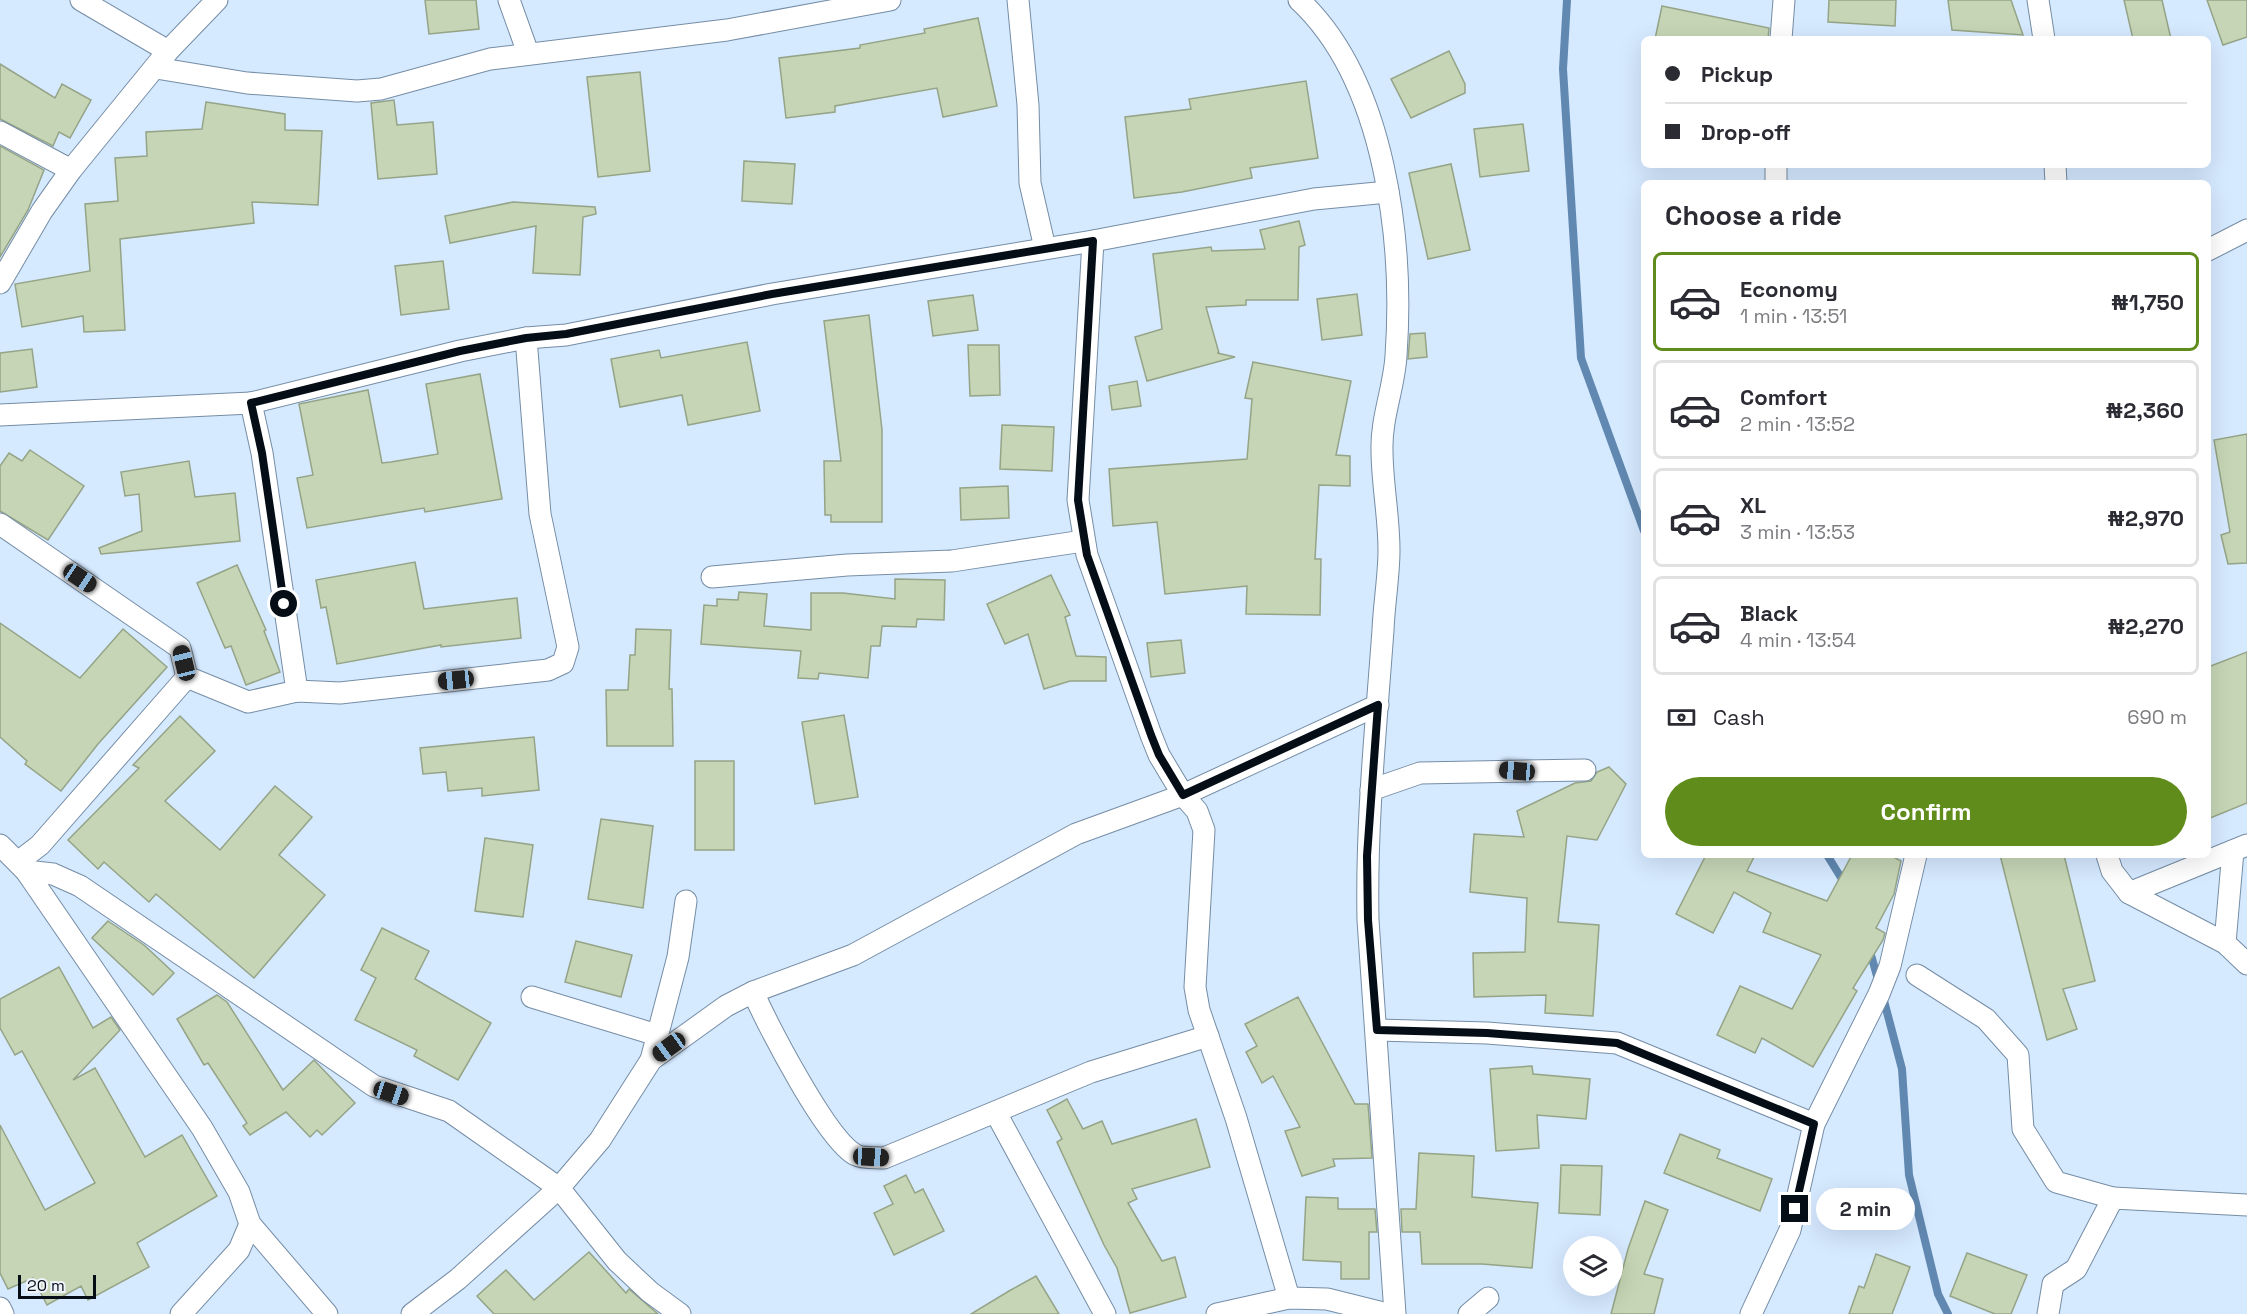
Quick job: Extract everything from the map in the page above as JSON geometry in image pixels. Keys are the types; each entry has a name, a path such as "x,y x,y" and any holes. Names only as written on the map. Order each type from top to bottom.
{"street":[{"path":"81,0 162,59 247,83 357,91 381,89 490,59 727,30 890,0"},
{"path":"0,283 42,211 70,170 162,59 217,0"},
{"path":"509,0 528,53"},
{"path":"1017,0 1028,105 1030,183 1045,248"},
{"path":"1299,0 1314,14 1351,72 1365,100 1388,192 1395,235 1398,327 1396,360 1382,448 1389,551 1367,856 1368,920 1395,1314"},
{"path":"1781,36 1784,0"},
{"path":"2038,0 2044,36"},
{"path":"0,132 70,170"},
{"path":"0,415 251,403 460,351 526,338 566,334 772,294 1093,241 1314,199 1388,192"},
{"path":"2211,248 2247,230"},
{"path":"1093,241 1078,500 1083,542 1155,745 1183,795 1197,811 1204,830 1195,987 1289,1298"},
{"path":"188,677 248,702 297,691 340,693 548,670 563,663 568,647 540,514 526,338"},
{"path":"251,403 262,453 297,691"},
{"path":"0,524 180,648 188,677"},
{"path":"712,577 847,565 952,561 1083,542"},
{"path":"22,867 188,677"},
{"path":"651,1060 726,1006 753,992 853,955 1076,834 1183,795 1378,705"},
{"path":"1371,790 1420,773 1585,770"},
{"path":"0,845 22,867 202,1128 238,1192 250,1224 327,1314"},
{"path":"2129,893 2240,848"},
{"path":"2225,943 2240,848"},
{"path":"1751,1314 1790,1230 1814,1124 1879,994 1890,966 1915,858"},
{"path":"2108,858 2112,871 2129,893 2225,943 2247,964"},
{"path":"22,867 53,874 80,886 374,1086 449,1111 560,1188 617,1261 650,1292 680,1314"},
{"path":"412,1314 458,1279 560,1188 600,1140 651,1060 678,957 686,901"},
{"path":"1917,975 1986,1019 2018,1055 2024,1129 2056,1182 2113,1198 2247,1204"},
{"path":"753,992 778,1046 840,1143 857,1156 884,1158 1091,1072 1208,1036"},
{"path":"532,997 657,1035"},
{"path":"1377,1030 1487,1033 1617,1043 1814,1124"},
{"path":"996,1113 1105,1314"},
{"path":"2048,1314 2053,1284 2076,1269 2113,1198"},
{"path":"182,1314 238,1250 250,1224"},
{"path":"1217,1314 1289,1298 1327,1299 1387,1314"},
{"path":"1469,1314 1488,1298"},
{"path":"0,1308 3,1314"}],"building":[{"path":"425,0 476,0 479,29 429,34"},
{"path":"1829,0 1896,0 1895,26 1828,22"},
{"path":"1948,0 2011,0 2023,35 1952,30"},
{"path":"2124,0 2162,0 2170,36 2132,36"},
{"path":"2207,0 2247,0 2247,37 2223,45"},
{"path":"1662,6 1769,28 1768,36 1656,36"},
{"path":"978,18 997,106 943,117 937,88 835,106 835,112 786,118 779,58 860,48 860,45 925,33 924,29"},
{"path":"1449,51 1465,84 1465,93 1411,118 1391,79"},
{"path":"0,64 55,98 62,84 91,100 70,138 59,132 53,146 0,119"},
{"path":"640,72 650,171 598,177 587,77"},
{"path":"1306,81 1318,158 1250,168 1252,178 1182,192 1134,198 1125,117 1191,109 1189,99"},
{"path":"394,100 397,125 433,122 437,174 378,179 371,103"},
{"path":"206,102 285,114 285,130 322,131 318,205 252,202 254,223 120,239 125,330 84,332 83,316 22,327 15,284 90,271 85,204 118,201 115,158 147,156 146,132 202,129"},
{"path":"1523,124 1529,171 1480,177 1474,129"},
{"path":"0,146 44,170 28,210 0,257"},
{"path":"744,161 795,164 792,204 742,201"},
{"path":"1451,164 1470,250 1428,259 1409,173"},
{"path":"513,202 595,207 596,214 583,217 580,275 533,273 536,226 450,243 445,216"},
{"path":"1299,221 1305,245 1299,247 1298,300 1246,300 1246,305 1206,307 1219,353 1217,353 1235,357 1147,381 1135,337 1162,329 1153,254 1211,247 1212,251 1265,249 1260,230"},
{"path":"443,261 449,309 401,315 395,266"},
{"path":"1357,294 1362,335 1322,340 1317,299"},
{"path":"973,295 978,330 933,336 928,301"},
{"path":"869,315 882,430 882,522 831,522 831,515 825,515 824,461 841,461 824,321"},
{"path":"1425,333 1427,357 1408,359 1410,334"},
{"path":"747,342 760,411 688,425 682,395 620,407 611,359 659,350 661,358"},
{"path":"968,345 999,345 1000,395 970,396"},
{"path":"32,349 37,387 0,392 0,353"},
{"path":"1253,362 1351,381 1336,455 1350,456 1350,486 1319,485 1315,559 1321,559 1320,615 1246,614 1247,586 1165,594 1157,522 1113,526 1109,469 1247,459 1252,399 1245,398"},
{"path":"480,374 502,499 425,512 424,508 307,528 297,478 313,475 299,404 368,390 382,463 391,462 438,454 426,384"},
{"path":"1137,381 1141,406 1112,410 1109,386"},
{"path":"1002,425 1054,427 1052,471 1000,469"},
{"path":"2247,434 2247,563 2228,564 2221,535 2230,532 2214,440"},
{"path":"30,450 84,486 48,540 0,511 0,466 9,453 22,461"},
{"path":"189,461 195,497 235,493 240,541 101,554 99,548 142,531 139,494 125,496 121,472"},
{"path":"1008,486 1009,518 961,520 960,488"},
{"path":"415,562 424,609 517,598 521,638 441,647 441,645 337,664 326,607 321,608 316,580"},
{"path":"237,565 266,630 264,631 280,672 246,685 231,646 225,648 197,583"},
{"path":"1051,575 1070,615 1065,617 1076,656 1106,657 1106,681 1070,681 1044,689 1028,634 1005,644 987,604"},
{"path":"895,579 945,580 944,620 917,619 916,627 882,626 880,646 871,646 868,678 819,673 818,679 798,678 801,651 701,644 704,605 717,606 717,599 738,600 739,592 767,594 764,626 811,630 811,593 843,593 895,599"},
{"path":"0,623 80,678 123,629 167,667 98,744 61,791 25,764 27,761 0,737"},
{"path":"636,629 671,630 669,689 672,689 673,746 607,746 606,690 628,690 630,655 635,655"},
{"path":"1181,640 1185,673 1151,677 1147,643"},
{"path":"2247,652 2247,803 2211,818 2211,666"},
{"path":"844,715 858,797 815,804 802,722"},
{"path":"180,716 215,751 165,801 220,850 275,786 312,817 279,855 325,895 254,978 156,894 149,902 104,862 98,869 68,840 139,768 133,765"},
{"path":"534,737 539,790 482,796 482,788 448,791 446,772 423,774 420,748"},
{"path":"695,761 734,761 734,850 695,850"},
{"path":"1609,767 1626,784 1597,840 1567,836 1558,922 1599,925 1593,1016 1545,1013 1546,995 1474,997 1473,953 1525,952 1527,898 1470,892 1474,834 1524,837 1517,811 1575,783 1591,781 1597,772"},
{"path":"601,819 653,826 643,908 588,899"},
{"path":"485,838 533,845 523,917 475,911"},
{"path":"1704,858 1754,858 1747,871 1827,901 1850,858 1896,858 1901,861 1894,894 1876,928 1885,933 1883,940 1853,988 1857,991 1813,1067 1762,1038 1755,1053 1717,1035 1740,986 1792,1009 1821,955 1763,932 1771,913 1734,892 1713,933 1676,914"},
{"path":"2001,858 2065,858 2095,981 2063,989 2077,1029 2047,1040"},
{"path":"108,921 144,945 174,973 153,995 92,938"},
{"path":"382,928 429,951 415,979 491,1023 458,1080 414,1056 417,1050 355,1020 376,978 361,970"},
{"path":"576,941 632,955 621,997 565,982"},
{"path":"59,967 93,1028 111,1017 120,1030 73,1080 95,1068 145,1157 182,1135 217,1196 137,1243 149,1267 88,1300 81,1286 47,1305 33,1278 8,1289 0,1273 0,1125 45,1210 95,1183 22,1051 15,1055 0,1028 0,999"},
{"path":"217,995 227,1002 283,1090 314,1060 355,1103 322,1135 317,1130 310,1137 286,1112 250,1135 243,1126 247,1123 208,1063 204,1065 177,1019"},
{"path":"1298,997 1355,1104 1368,1104 1372,1158 1333,1159 1335,1166 1302,1176 1285,1131 1300,1127 1273,1076 1262,1083 1246,1052 1257,1046 1245,1024"},
{"path":"1532,1066 1533,1074 1590,1079 1586,1119 1537,1115 1539,1148 1496,1151 1490,1069"},
{"path":"1067,1099 1083,1129 1102,1121 1112,1144 1196,1119 1210,1167 1132,1189 1137,1199 1128,1203 1162,1261 1175,1257 1186,1297 1130,1313 1117,1268 1104,1245 1057,1142 1062,1139 1047,1110"},
{"path":"1680,1134 1720,1150 1717,1158 1772,1179 1760,1211 1664,1173"},
{"path":"1419,1153 1474,1156 1472,1197 1538,1203 1532,1268 1482,1264 1422,1264 1420,1232 1402,1232 1401,1209 1416,1209"},
{"path":"1561,1165 1602,1166 1600,1215 1559,1213"},
{"path":"906,1175 915,1193 923,1189 944,1231 894,1255 874,1213 893,1204 884,1186"},
{"path":"1306,1197 1338,1198 1338,1209 1375,1209 1377,1232 1369,1232 1369,1279 1341,1279 1341,1262 1303,1260"},
{"path":"1645,1201 1668,1210 1644,1274 1663,1279 1654,1314 1611,1314 1616,1296 1623,1296 1623,1268"},
{"path":"589,1252 626,1293 629,1289 658,1314 494,1314 477,1296 506,1270 534,1300"},
{"path":"1967,1253 2027,1275 2011,1314 1995,1314 1950,1296"},
{"path":"1876,1254 1910,1267 1892,1314 1849,1314 1859,1286 1864,1288"},
{"path":"1036,1276 1059,1314 971,1314 1009,1291"}],"waterway":[{"path":"1567,0 1563,69 1581,358 1641,523"},
{"path":"1829,858 1845,884"},
{"path":"1869,948 1879,983"},
{"path":"1883,997 1902,1069 1909,1175 1938,1294 1948,1314"}],"route":[{"path":"284,604 262,453 251,403 460,351 526,338 566,334 772,294 1093,241 1078,500 1083,542 1151,735 1159,755 1183,795 1300,738 1378,705 1367,856 1368,920 1377,1030 1487,1033 1617,1043 1657,1057 1814,1124 1795,1209"}]}
